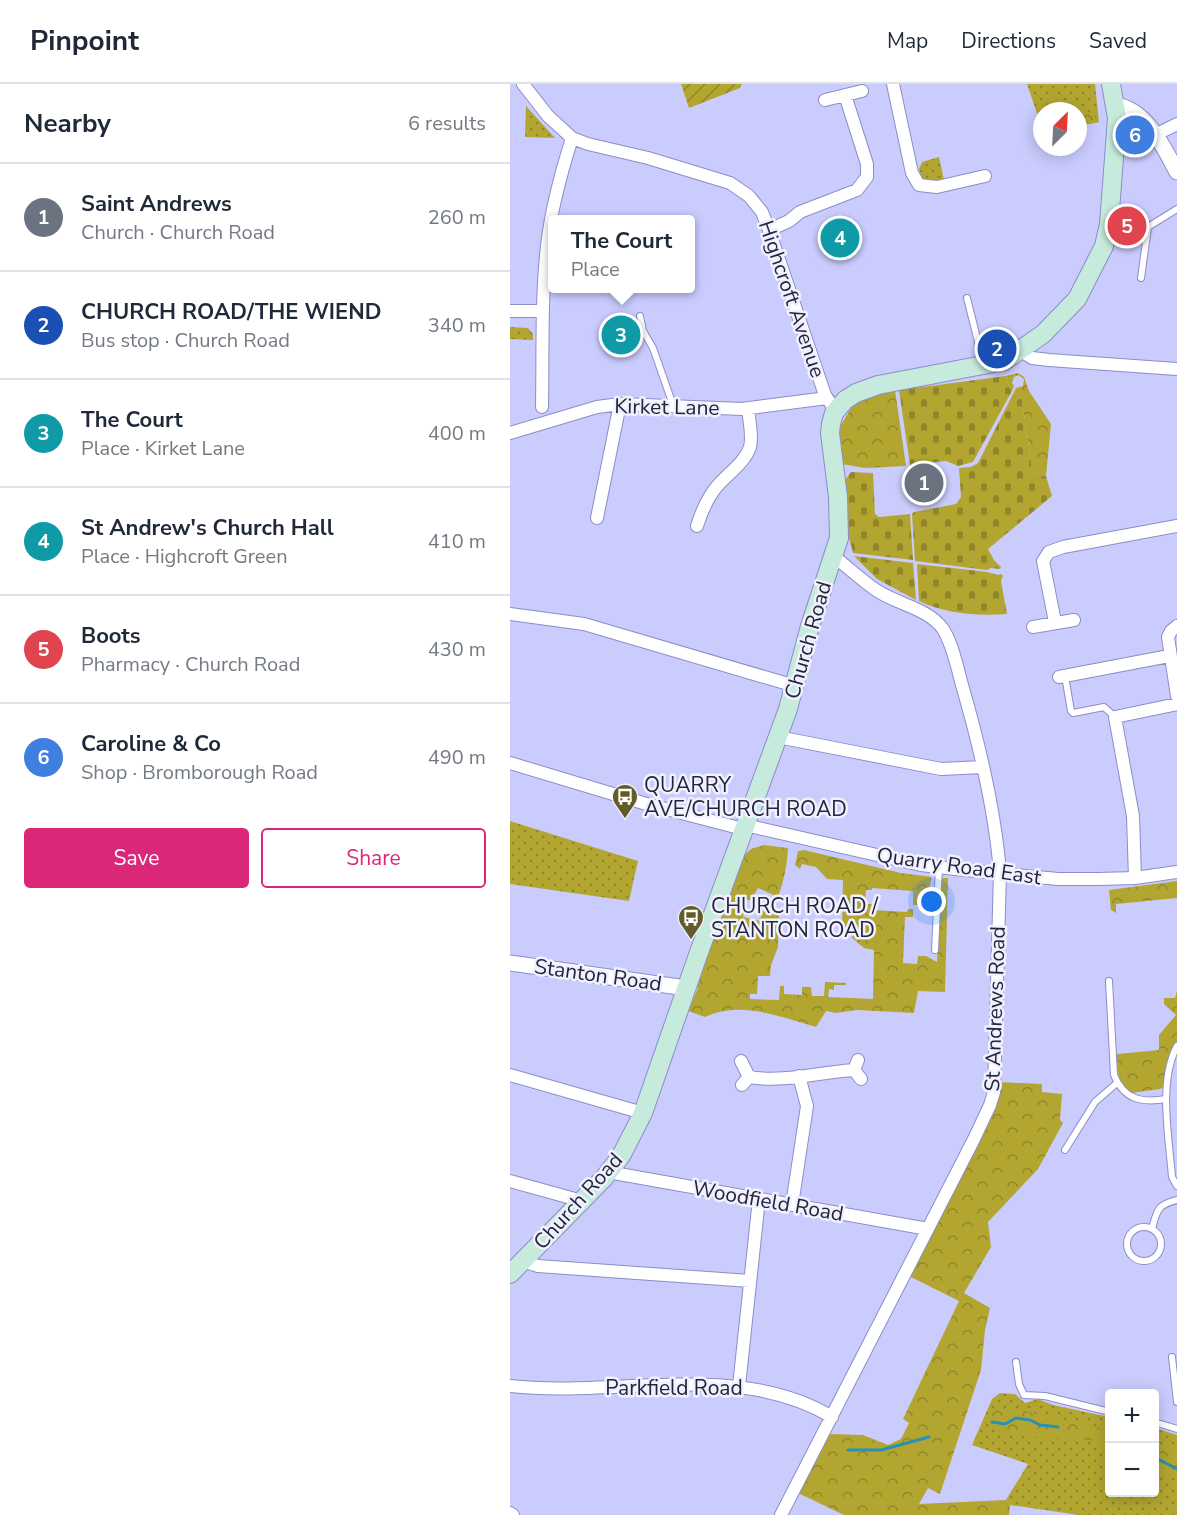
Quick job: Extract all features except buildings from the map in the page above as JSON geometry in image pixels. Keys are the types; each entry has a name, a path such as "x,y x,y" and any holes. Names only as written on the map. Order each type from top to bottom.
{"main road":[{"path":"832,404 878,385 1004,361 1022,351 1043,334 1077,299 1104,246 1109,224 1117,118 1111,84"},
{"name":"Church Road","path":"517,1267 608,1172 621,1156 643,1113 778,737 795,686 810,626 839,538 830,433 832,404"}],"street":[{"path":"524,84 548,116 572,138 552,215"},
{"path":"893,84 912,173 919,185 937,187 985,176"},
{"path":"825,100 862,91"},
{"path":"769,230 789,221 800,212 857,190 867,177 867,164 846,95"},
{"path":"1114,105 1134,110 1171,151 1177,172"},
{"path":"1155,135 1177,124"},
{"name":"Highcroft Avenue","path":"572,138 695,171 730,183 749,196 762,212 832,404"},
{"path":"542,407 543,311 548,239"},
{"path":"510,311 543,311"},
{"path":"1022,351 1032,358 1049,360 1177,369"},
{"path":"597,518 620,404"},
{"name":"Kirket Lane","path":"510,433 597,407 620,404 748,409 832,404"},
{"path":"697,526 709,497 740,463 750,447 748,409"},
{"path":"1055,622 1043,561 1049,552 1063,547 1177,525"},
{"name":"St Andrews Road","path":"781,1515 974,1139 994,1092 1000,873 994,812 950,643 942,628 928,615 876,590 833,556"},
{"path":"510,614 584,624 795,686"},
{"path":"1033,627 1074,620"},
{"path":"1177,626 1168,637 1177,696"},
{"path":"1062,676 1080,667 1173,663"},
{"path":"1135,878 1133,816 1115,717 1177,704"},
{"path":"778,737 941,769 984,767"},
{"name":"Quarry Road East","path":"510,763 643,803 845,849 939,867 1058,879 1135,878 1177,872"},
{"name":"Stanton Road","path":"510,963 686,988"},
{"path":"741,1061 745,1081 858,1070"},
{"path":"510,1075 643,1113"},
{"path":"792,1205 807,1106 799,1076"},
{"name":"Woodfield Road","path":"608,1172 928,1229"},
{"path":"510,1181 582,1201"},
{"path":"739,1386 759,1200"},
{"path":"517,1267 538,1266 750,1281"},
{"name":"Parkfield Road","path":"510,1386 559,1388 739,1386 795,1398 832,1417"}],"lane":[{"path":"1142,278 1148,226 1177,209"},
{"path":"967,298 984,365"},
{"path":"640,316 643,331 652,348 673,405"},
{"path":"1062,676 1073,713 1104,707 1115,717"},
{"path":"935,950 939,867"},
{"path":"1109,981 1114,1075 1117,1083 1128,1095 1145,1102 1166,1100"},
{"path":"1177,1046 1173,1053 1166,1089 1172,1177 1177,1186"},
{"path":"1065,1150 1095,1102 1117,1083"},
{"path":"1152,1229 1157,1209 1177,1200"},
{"path":"1138,1228 1152,1229 1161,1240 1160,1251 1157,1256 1147,1262 1136,1260 1128,1252 1126,1246 1129,1235 1138,1228"},
{"path":"1173,1357 1177,1402"},
{"path":"1016,1362 1019,1384 1024,1395 1045,1396 1105,1411"},
{"path":"1159,1423 1177,1429"}],"green space":[{"path":"681,84 742,84 740,88 689,108"},
{"path":"1027,84 1095,84 1099,122 1087,124 1087,102 1033,102"},
{"path":"1050,96 1064,102 1046,102 1045,99"},
{"path":"526,106 555,138 525,137"},
{"path":"1087,111 1093,114 1099,122 1087,124"},
{"path":"939,157 944,180 935,182 922,179 919,169 922,162"},
{"path":"510,327 528,328 533,334 533,340 510,339"},
{"path":"1018,373 1024,377 1029,391 1051,424 1046,476 1038,475 1032,468 1021,395 1014,392 1016,388 1023,386 1024,379 1018,375 1014,377 1012,391 1006,376"},
{"path":"1006,376 1012,391 973,462 958,466 946,461 910,465 899,390"},
{"path":"895,390 906,466 865,468 842,464 839,428 853,405 871,394"},
{"path":"1014,392 1021,394 1032,468 1038,475 1046,476 1052,496 988,549 1001,567 1000,569 987,570 915,561 912,514 956,504 961,497 959,468 971,467 978,463"},
{"path":"851,472 873,473 875,514 879,517 910,514 913,560 853,553 848,534 845,480"},
{"path":"854,556 913,563 916,600 877,579"},
{"path":"917,564 1001,574 1007,614 962,613 940,609 919,601"},
{"path":"510,821 638,861 629,901 510,884"},
{"path":"764,845 788,848 788,855 778,897 758,888 751,900 746,900 743,917 760,921 762,911 779,914 778,947 771,965 770,976 758,976 757,994 750,994 750,999 779,1000 780,986 784,986 784,994 802,995 802,987 811,987 812,996 824,996 825,982 846,983 846,985 834,985 834,990 829,989 828,997 873,999 874,950 864,948 852,938 853,931 842,931 843,880 827,879 816,867 802,864 800,869 795,865 798,851 804,850 901,873 932,877 927,896 919,896 918,905 913,905 913,891 872,888 872,890 866,890 865,904 872,904 872,910 907,912 908,909 913,909 913,917 905,917 903,963 917,964 918,956 926,956 937,962 941,878 948,878 945,992 918,991 914,1013 826,1011 816,1027 775,1015 746,1010 718,1012 705,1017 688,1011 698,988 695,984 742,857 751,849"},
{"path":"1177,881 1177,898 1116,904 1116,913 1111,910 1109,890"},
{"path":"1177,991 1177,1041 1165,1071 1164,1087 1131,1093 1120,1080 1117,1054 1159,1050 1159,1035 1176,1015 1164,1004 1164,998 1175,998"},
{"path":"999,1082 1042,1084 1042,1092 1062,1094 1060,1120 1063,1123 1038,1169 988,1222 991,1247 964,1293 990,1308 981,1370 940,1494 928,1488 919,1504 1006,1500 1010,1505 1009,1515 844,1515 798,1493 829,1434 863,1435 888,1445 901,1439 909,1423 903,1419 959,1301 909,1276 998,1099"},
{"path":"1000,1393 1015,1394 1025,1403 1038,1399 1053,1405 1105,1416 1105,1497 1159,1497 1159,1429 1177,1435 1177,1515 1079,1515 1010,1505 1006,1500 1028,1464 972,1445 992,1399"},
{"path":"996,1409 1016,1409 1105,1429 1105,1446 1087,1440 1020,1436 1007,1433 985,1421 990,1412"},
{"path":"1159,1444 1177,1452 1177,1480 1159,1471"}],"waterway":[{"path":"992,1422 1005,1424 1016,1418 1030,1420 1040,1425 1058,1427"},
{"path":"848,1450 881,1450 929,1437"},
{"path":"1159,1460 1177,1469"}],"place":[{"name":"Caroline & Co","path":"1135,135"},
{"name":"Boots","path":"1127,226"},
{"name":"St Andrew's Church Hall","path":"840,238"},
{"name":"The Court","path":"621,335"},
{"name":"CHURCH ROAD/THE WIEND","path":"997,349"},
{"name":"Saint Andrews","path":"924,483"},
{"name":"QUARRY AVE/CHURCH ROAD","path":"625,820"},
{"name":"CHURCH ROAD / STANTON ROAD","path":"691,941"}]}
